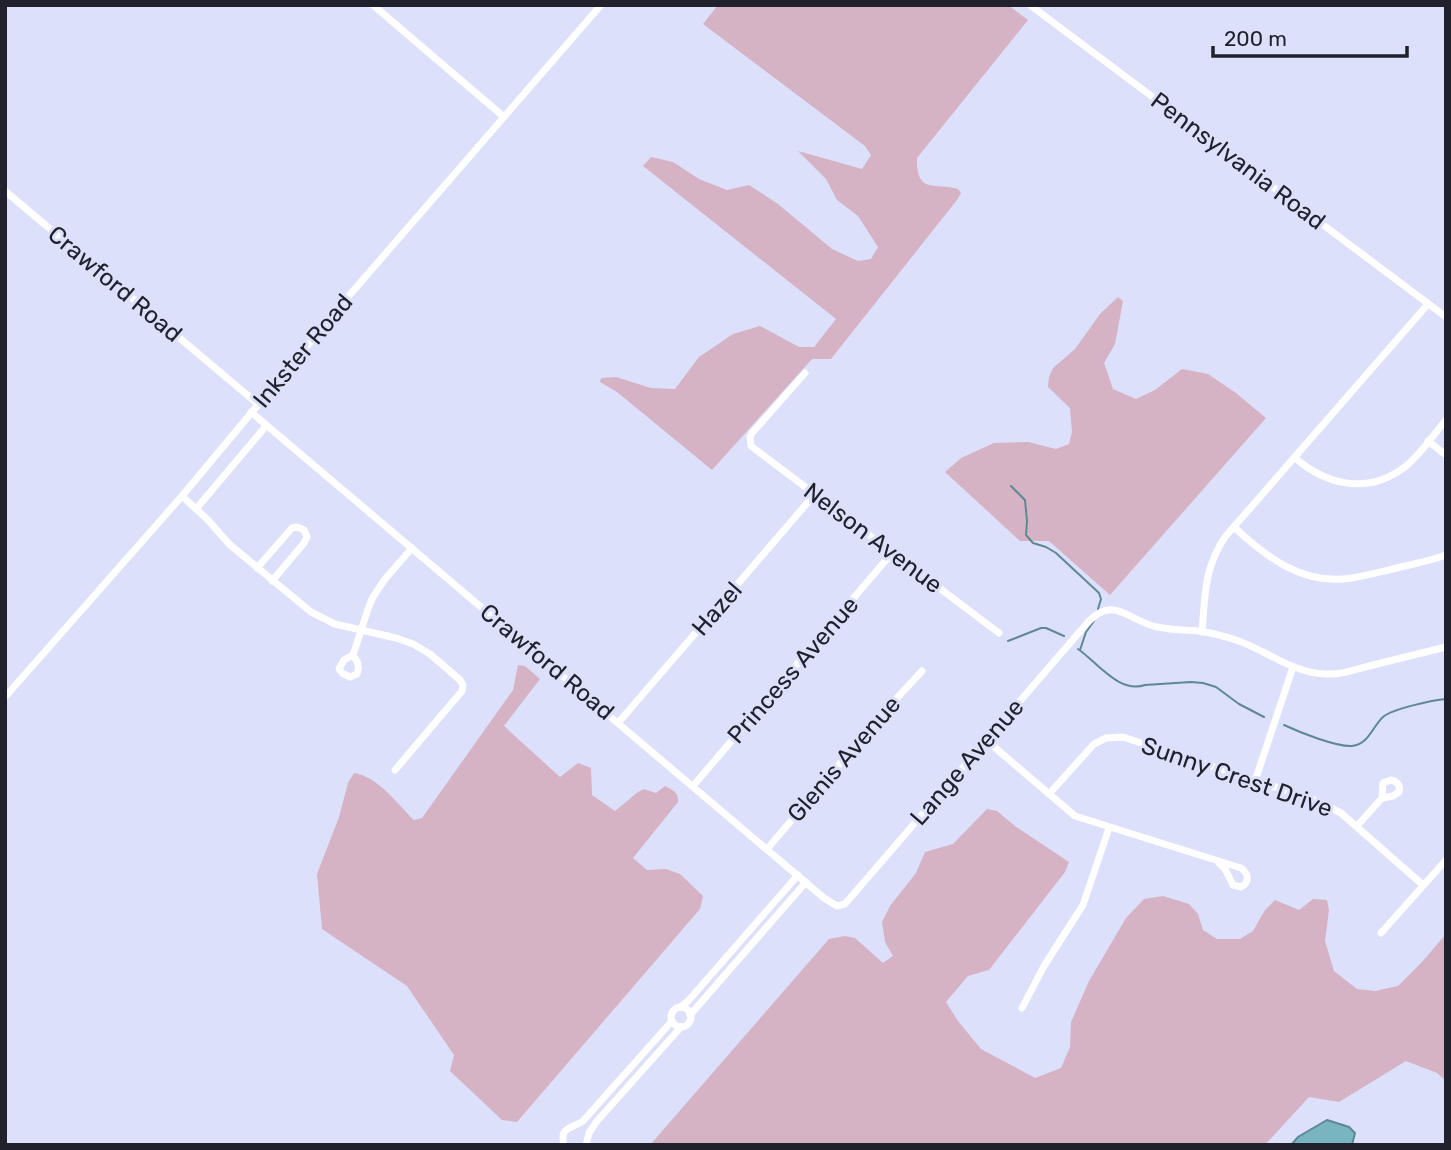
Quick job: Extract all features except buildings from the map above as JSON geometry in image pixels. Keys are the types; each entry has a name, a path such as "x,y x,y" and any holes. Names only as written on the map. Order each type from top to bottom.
{"street":[{"path":"373,5 504,117"},
{"name":"Inkster Road","path":"5,697 182,496 601,5"},
{"name":"Pennsylvania Road","path":"1030,5 1446,317"},
{"name":"Crawford Road","path":"5,191 258,404"},
{"path":"1428,304 1225,537 1214,555 1206,579 1202,632 1238,641 1293,667 1327,674 1342,673 1446,648"},
{"name":"Nelson Avenue","path":"805,373 752,433 750,442 755,450 999,633"},
{"name":"Crawford Road","path":"251,412 832,905 845,904"},
{"path":"1295,457 1324,478 1346,483 1367,483 1388,477 1401,469 1446,420"},
{"path":"196,509 266,426"},
{"path":"1429,441 1446,455"},
{"name":"Hazel","path":"618,723 815,494"},
{"path":"182,496 229,544 304,608 338,625 396,638 421,648 457,676 463,685 461,691 395,770"},
{"path":"1234,527 1277,563 1319,579 1352,579 1446,555"},
{"path":"257,568 292,528 304,530 307,537 304,543 272,580"},
{"path":"353,655 377,590 412,548"},
{"name":"Princess Avenue","path":"693,786 892,553"},
{"name":"Lange Avenue","path":"845,904 1101,611 1114,609 1154,626 1202,632"},
{"path":"1255,780 1293,667"},
{"name":"Glenis Avenue","path":"767,849 922,671"},
{"name":"Sunny Crest Drive","path":"1049,794 1094,744 1100,740 1123,737 1325,804 1357,826 1423,886"},
{"path":"986,740 1075,816 1218,862"},
{"path":"1357,826 1382,798"},
{"path":"1022,1007 1044,966 1083,905 1109,828"},
{"path":"1381,933 1446,860"},
{"path":"564,1145 563,1136 566,1129 579,1124 589,1114 671,1021 674,1010 681,1007 798,875"},
{"path":"690,1015 806,882"},
{"path":"738,944 746,951"},
{"path":"671,1021 677,1027 688,1025 690,1015 688,1010 681,1007"},
{"path":"586,1145 589,1133 597,1121 681,1027"},
{"path":"628,1069 636,1076"},
{"path":"589,1114 597,1121"}],"shaded area":[{"path":"718,5 1008,5 1028,20 917,158 923,182 958,189 961,193 957,200 831,359 812,359 712,470 617,392 600,382 601,378 616,377 651,388 675,389 699,357 733,334 760,326 799,347 814,347 836,319 643,166 651,157 673,162 699,179 727,190 749,185 778,204 832,249 858,261 871,259 878,247 858,216 837,200 826,179 798,151 862,169 871,155 865,146 703,24"},
{"path":"1118,297 1123,301 1115,344 1104,363 1113,389 1136,399 1155,390 1182,369 1208,374 1266,418 1110,595 1049,541 1020,541 945,472 961,458 994,443 1028,442 1056,449 1069,444 1072,432 1070,408 1048,387 1049,377 1053,368 1075,349 1100,314"},
{"path":"518,665 525,666 540,679 504,726 560,777 578,763 591,768 592,795 615,811 644,789 656,793 665,786 674,792 678,802 633,858 647,870 666,869 680,874 703,896 700,909 517,1122 502,1120 450,1071 454,1055 407,986 322,929 317,874 339,817 348,783 354,773 379,785 414,820 422,818 513,690"},
{"path":"987,809 997,811 1069,862 1065,872 989,970 968,976 946,1002 981,1049 1035,1078 1061,1068 1070,1047 1071,1022 1089,981 1126,918 1144,899 1163,896 1189,904 1198,914 1203,930 1217,939 1240,939 1253,931 1265,910 1275,900 1299,910 1313,899 1327,900 1329,910 1325,941 1334,971 1357,989 1375,991 1398,986 1446,934 1446,1081 1437,1073 1406,1061 1339,1102 1309,1097 1265,1145 650,1145 829,939 845,936 855,938 883,963 893,956 885,942 882,922 890,906 916,873 925,852 953,844"},
{"path":"1327,1120 1349,1127 1355,1133 1352,1145 1291,1145 1298,1137"}],"waterway":[{"path":"1011,486 1025,500 1026,535 1033,543 1056,553 1099,593 1101,599 1098,609"},
{"path":"1080,650 1086,632 1094,621"},
{"path":"1008,641 1041,628 1064,636"},
{"path":"1078,649 1109,675 1126,685 1135,687 1203,683 1216,687 1239,704 1264,717"},
{"path":"1284,725 1327,742 1352,746 1366,739 1379,721 1388,714 1413,705 1446,699"}]}
